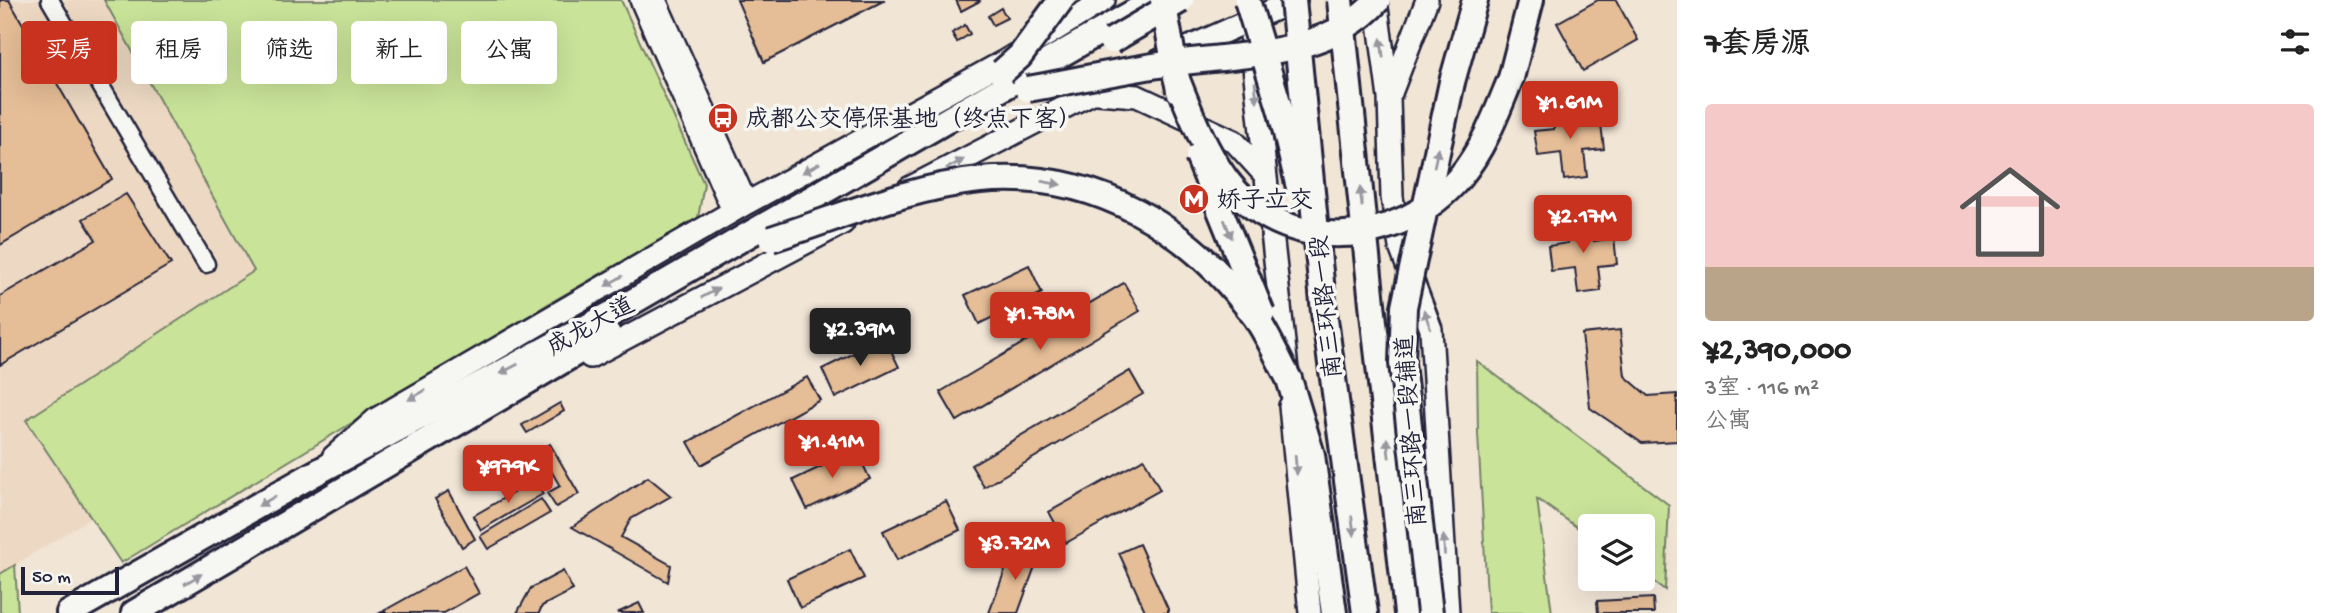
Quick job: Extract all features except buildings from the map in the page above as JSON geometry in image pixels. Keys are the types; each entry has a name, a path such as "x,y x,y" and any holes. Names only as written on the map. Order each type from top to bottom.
{"highway":[{"path":"766,233 850,163 950,108 1002,72 1020,56 1060,0"},
{"path":"1108,35 1155,0"},
{"path":"1163,0 1188,132 1289,379 1312,455 1334,613"},
{"path":"1108,35 1181,0"},
{"name":"南三环路一段","path":"1294,0 1324,313 1364,613"},
{"name":"南三环路一段","path":"1340,0 1407,613"},
{"path":"1028,89 1183,62 1284,51 1319,39 1364,16 1377,0"},
{"path":"1452,82 1458,0"},
{"path":"1430,613 1402,363 1404,307 1452,82 1475,0"},
{"path":"1176,77 1202,141 1226,180 1253,205 1294,231 1342,233 1386,228 1420,214 1460,177 1487,135 1511,78 1531,0"},
{"path":"1248,6 1282,112 1320,266"},
{"name":"成龙大道","path":"134,613 475,413 617,320 1108,35"},
{"name":"成龙大道","path":"766,233 1028,89 1108,35"},
{"path":"766,233 935,187 981,180 1031,180 1092,191 1157,221 1216,270 1257,320 1289,379"},
{"name":"成龙大道","path":"69,613 310,476 617,320"}],"main road":[{"path":"475,413 560,373 1248,6 1294,0"},
{"name":"南三环路一段辅道","path":"1377,0 1389,98 1391,197 1398,234 1431,329 1448,613"},
{"path":"1389,98 1427,0"},
{"path":"310,476 376,419 740,207 1003,62 1103,1"},
{"path":"1248,6 1310,613"},
{"path":"1088,93 1118,92 1149,101 1234,141 1264,174"}],"street":[{"path":"50,0 206,264"},
{"path":"640,0 740,207"},
{"path":"656,0 740,207"}],"shaded area":[{"path":"0,0 104,0 116,21 21,21 21,84 117,84 117,23 131,49 131,84 150,84 254,271 27,420 91,518 0,574"}],"green space":[{"path":"104,0 621,0 704,184 698,218 548,304 121,563 26,420 254,271 150,84 227,84 227,21 131,21 131,49"},
{"path":"1477,361 1669,505 1665,590 1655,583 1655,514 1578,514 1578,528 1537,499 1552,613 1488,613 1478,434"},
{"path":"15,565 18,613 0,613 0,574"}],"place":[{"name":"成都公交停保基地（终点下客）","path":"723,118"},
{"name":"娇子立交","path":"1194,199"}]}
